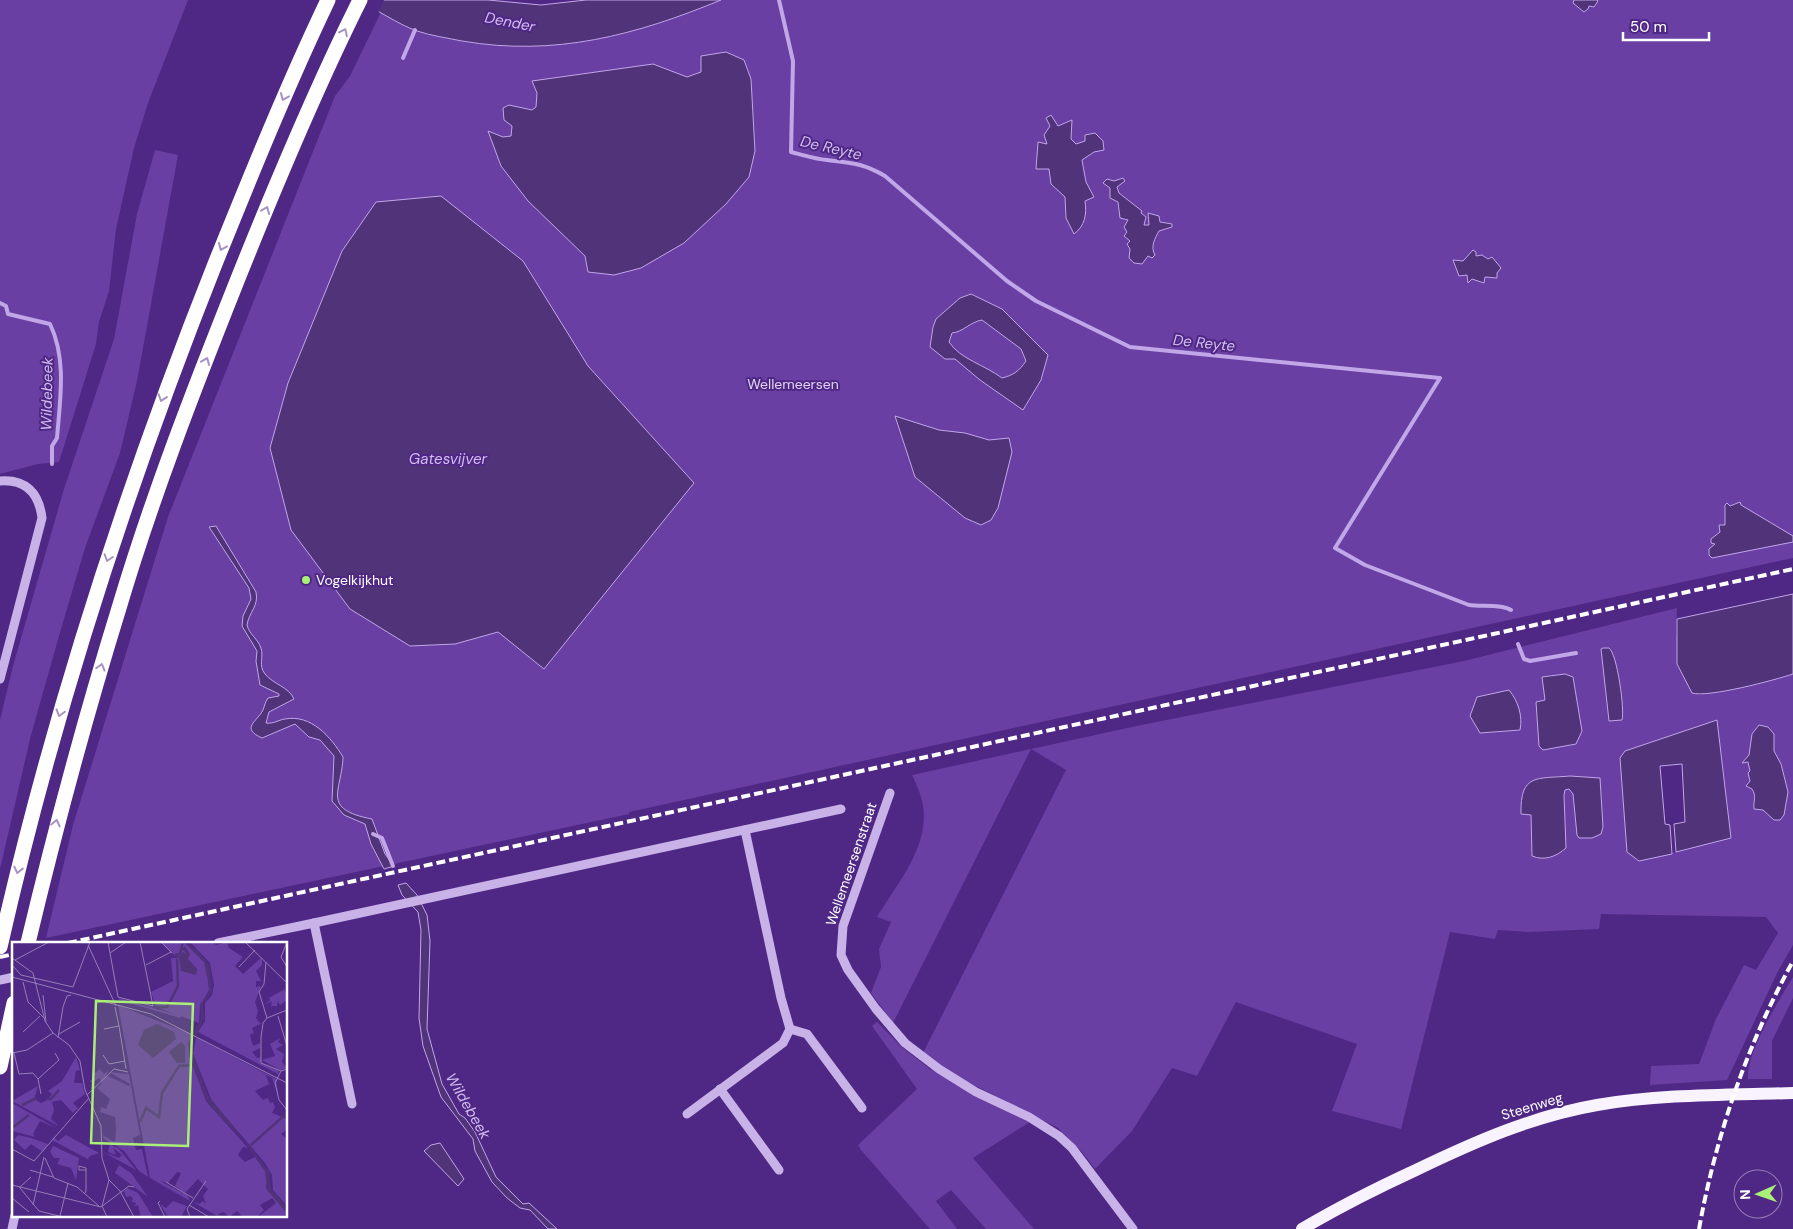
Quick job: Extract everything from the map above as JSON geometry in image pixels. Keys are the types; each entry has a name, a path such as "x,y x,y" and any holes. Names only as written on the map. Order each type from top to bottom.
{"highway":[{"path":"0,947 33,806 93,603 134,480 172,372 253,170 303,52 328,0"},
{"path":"28,942 62,802 119,606 158,489 194,389 270,199 328,64 360,0"},
{"path":"0,1067 12,1012"}],"main road":[{"name":"Steenweg","path":"1302,1229 1353,1199 1440,1158 1496,1133 1548,1116 1621,1101 1793,1093"}],"street":[{"path":"0,481 17,482 30,488 40,503 42,518 0,679"},
{"name":"Wellemeersenstraat","path":"890,793 842,926 841,955 848,970 876,1009 905,1043 947,1074 976,1092 1029,1117 1065,1142 1133,1229"},
{"path":"223,942 841,809"},
{"path":"687,1114 782,1043 790,1029 781,998 745,830"},
{"path":"314,923 352,1104"},
{"path":"790,1029 807,1034 862,1108"},
{"path":"720,1089 779,1170"},
{"path":"12,1229 15,1216"}],"green space":[{"path":"0,0 188,0 148,103 134,148 116,229 109,291 99,322 96,344 59,462 38,464 0,474"},
{"name":"Wellemeersen","path":"721,0 1793,0 1793,558 629,812 629,814 46,938 73,825 168,517 335,96 350,76 381,12 408,27 434,36 497,45 530,46 595,40 626,33"},
{"path":"155,150 178,155 137,381 120,453 85,548 31,735 0,869 0,720 13,666 64,489 114,339 137,214"},
{"path":"1677,608 1676,633 1698,695 1793,674 1793,945 1777,973 1727,1080 1650,1085 1651,1066 1699,1064 1716,1019 1744,965 1756,970 1778,933 1766,917 1601,914 1599,929 1529,932 1498,930 1495,939 1450,932 1401,1129 1332,1111 1357,1044 1236,1002 1197,1076 1172,1068 1132,1131 1095,1169 1082,1152 1058,1128 956,1076 923,1053 1066,770 1031,749 1141,725 1464,661","holes":["1716,721 1731,838 1639,861 1625,751"]},
{"path":"1031,749 893,1023 871,993 881,967 879,949 891,922 877,917 911,862 922,832 924,817 922,801 912,775"},
{"path":"1793,977 1793,998 1772,1041 1772,1079 1748,1079 1752,1055 1758,1041"},
{"path":"877,1022 903,1048 930,1069 1030,1122 973,1158 1034,1229 986,1229 951,1190 936,1201 957,1229 930,1229 861,1150 858,1145 917,1089 872,1026"}],"water":[{"name":"Dender","path":"356,0 488,0 541,5 586,0 721,0 626,33 594,40 530,46 496,45 434,36 409,28"},
{"path":"1574,0 1598,1 1594,7 1589,6 1584,12 1573,3"},
{"path":"726,52 744,60 751,79 755,151 749,177 726,204 684,243 641,268 614,275 588,272 585,256 528,201 501,166 488,131 503,137 511,136 512,126 504,120 503,108 509,105 532,110 536,107 537,93 532,81 653,64 687,77 701,72 701,56"},
{"path":"1051,115 1058,126 1072,120 1071,139 1076,144 1085,141 1085,135 1095,133 1103,141 1104,150 1094,152 1082,160 1086,182 1094,197 1085,201 1086,211 1084,219 1081,227 1074,234 1066,218 1065,197 1051,184 1049,169 1036,169 1038,142 1047,144 1044,135 1050,126 1046,118"},
{"path":"1123,178 1125,181 1117,187 1119,193 1142,211 1141,213 1146,217 1144,225 1149,225 1148,213 1159,216 1160,222 1172,224 1172,227 1159,231 1153,246 1155,255 1152,258 1148,256 1142,264 1134,263 1129,258 1130,249 1127,244 1130,241 1124,236 1127,232 1124,227 1128,220 1120,218 1118,202 1110,198 1110,188 1103,183 1107,179 1114,181"},
{"name":"Gatesvijver","path":"441,196 523,261 588,366 694,483 544,669 498,632 455,644 410,646 350,609 291,530 270,448 288,383 342,251 376,202"},
{"path":"1473,250 1476,252 1476,256 1482,255 1488,259 1492,257 1501,268 1497,273 1497,278 1485,277 1484,283 1472,279 1468,283 1467,275 1459,276 1453,260 1463,261"},
{"path":"971,294 1002,309 1048,355 1041,380 1023,410 980,380 955,359 945,359 930,347 936,319 960,298","holes":["982,320 1021,349 1026,361 1016,372 1002,378 960,353 949,342 952,333"]},
{"path":"895,416 939,430 965,433 989,440 1009,438 1012,452 998,508 991,520 981,525 965,518 915,477"},
{"path":"1740,502 1741,505 1793,536 1793,542 1712,558 1709,555 1709,549 1715,544 1711,543 1711,539 1720,532 1719,525 1725,525 1725,505 1727,503 1730,506"},
{"path":"216,526 256,592 255,605 247,625 261,648 263,671 268,677 288,691 294,699 269,712 266,723 294,718 303,720 319,729 333,742 343,757 338,789 340,804 345,810 372,819 385,854 394,866 384,869 371,844 365,824 344,815 332,801 334,756 320,740 309,737 295,724 262,738 252,731 252,725 263,710 268,698 279,696 279,694 260,685 256,661 257,651 242,626 243,616 251,599 249,588 209,527"},
{"path":"1793,594 1793,674 1726,691 1692,693 1677,664 1677,619"},
{"path":"1609,648 1615,660 1621,694 1622,720 1609,721 1601,649"},
{"path":"1565,674 1573,677 1582,731 1576,744 1543,750 1539,746 1536,702 1545,700 1542,677"},
{"path":"1509,690 1519,709 1521,719 1520,730 1480,733 1470,716 1477,697"},
{"path":"1717,720 1731,838 1676,852 1674,824 1685,822 1682,764 1660,766 1665,824 1670,825 1672,854 1639,861 1627,852 1620,758 1625,751"},
{"path":"1759,725 1768,727 1774,734 1774,751 1781,764 1788,792 1784,815 1780,820 1774,820 1763,810 1754,809 1755,796 1752,789 1746,786 1750,781 1748,773 1750,771 1748,762 1742,763 1749,755 1752,734"},
{"path":"1548,777 1600,778 1603,827 1601,834 1592,838 1579,838 1577,835 1573,794 1569,789 1565,790 1566,848 1550,857 1532,856 1531,815 1521,814 1521,801 1524,791 1527,785 1533,781"},
{"path":"406,883 417,895 427,915 430,941 427,1029 442,1084 459,1114 465,1118 475,1132 496,1177 523,1204 529,1203 557,1229 548,1229 530,1210 520,1208 507,1198 492,1182 475,1151 473,1139 441,1097 423,1046 419,1018 421,930 418,912 402,895 398,885"},
{"path":"440,1143 464,1179 458,1186 424,1151 431,1145"}],"pier":[{"path":"354,0 384,0 378,13"}],"waterway":[{"name":"De Reyte","path":"779,0 793,61 791,152 818,159 857,164 885,176 1007,281 1036,301 1130,347 1440,378 1335,548 1365,565 1469,605 1496,606 1511,610"},
{"path":"403,58 415,30"},
{"name":"Wildebeek","path":"0,303 6,306 8,314 50,324 55,337 59,351 61,394 57,438 52,446 52,464"},
{"name":"De Reyte","path":"1518,644 1524,659 1530,661 1576,653"},
{"name":"Wildebeek","path":"373,834 382,838 393,866"}],"railway":[{"path":"73,942 1793,569"},
{"path":"0,957 12,954"},
{"path":"1699,1229 1714,1159 1735,1091 1761,1025 1793,961"}],"place":[{"name":"Vogelkijkhut","path":"306,580"}]}
